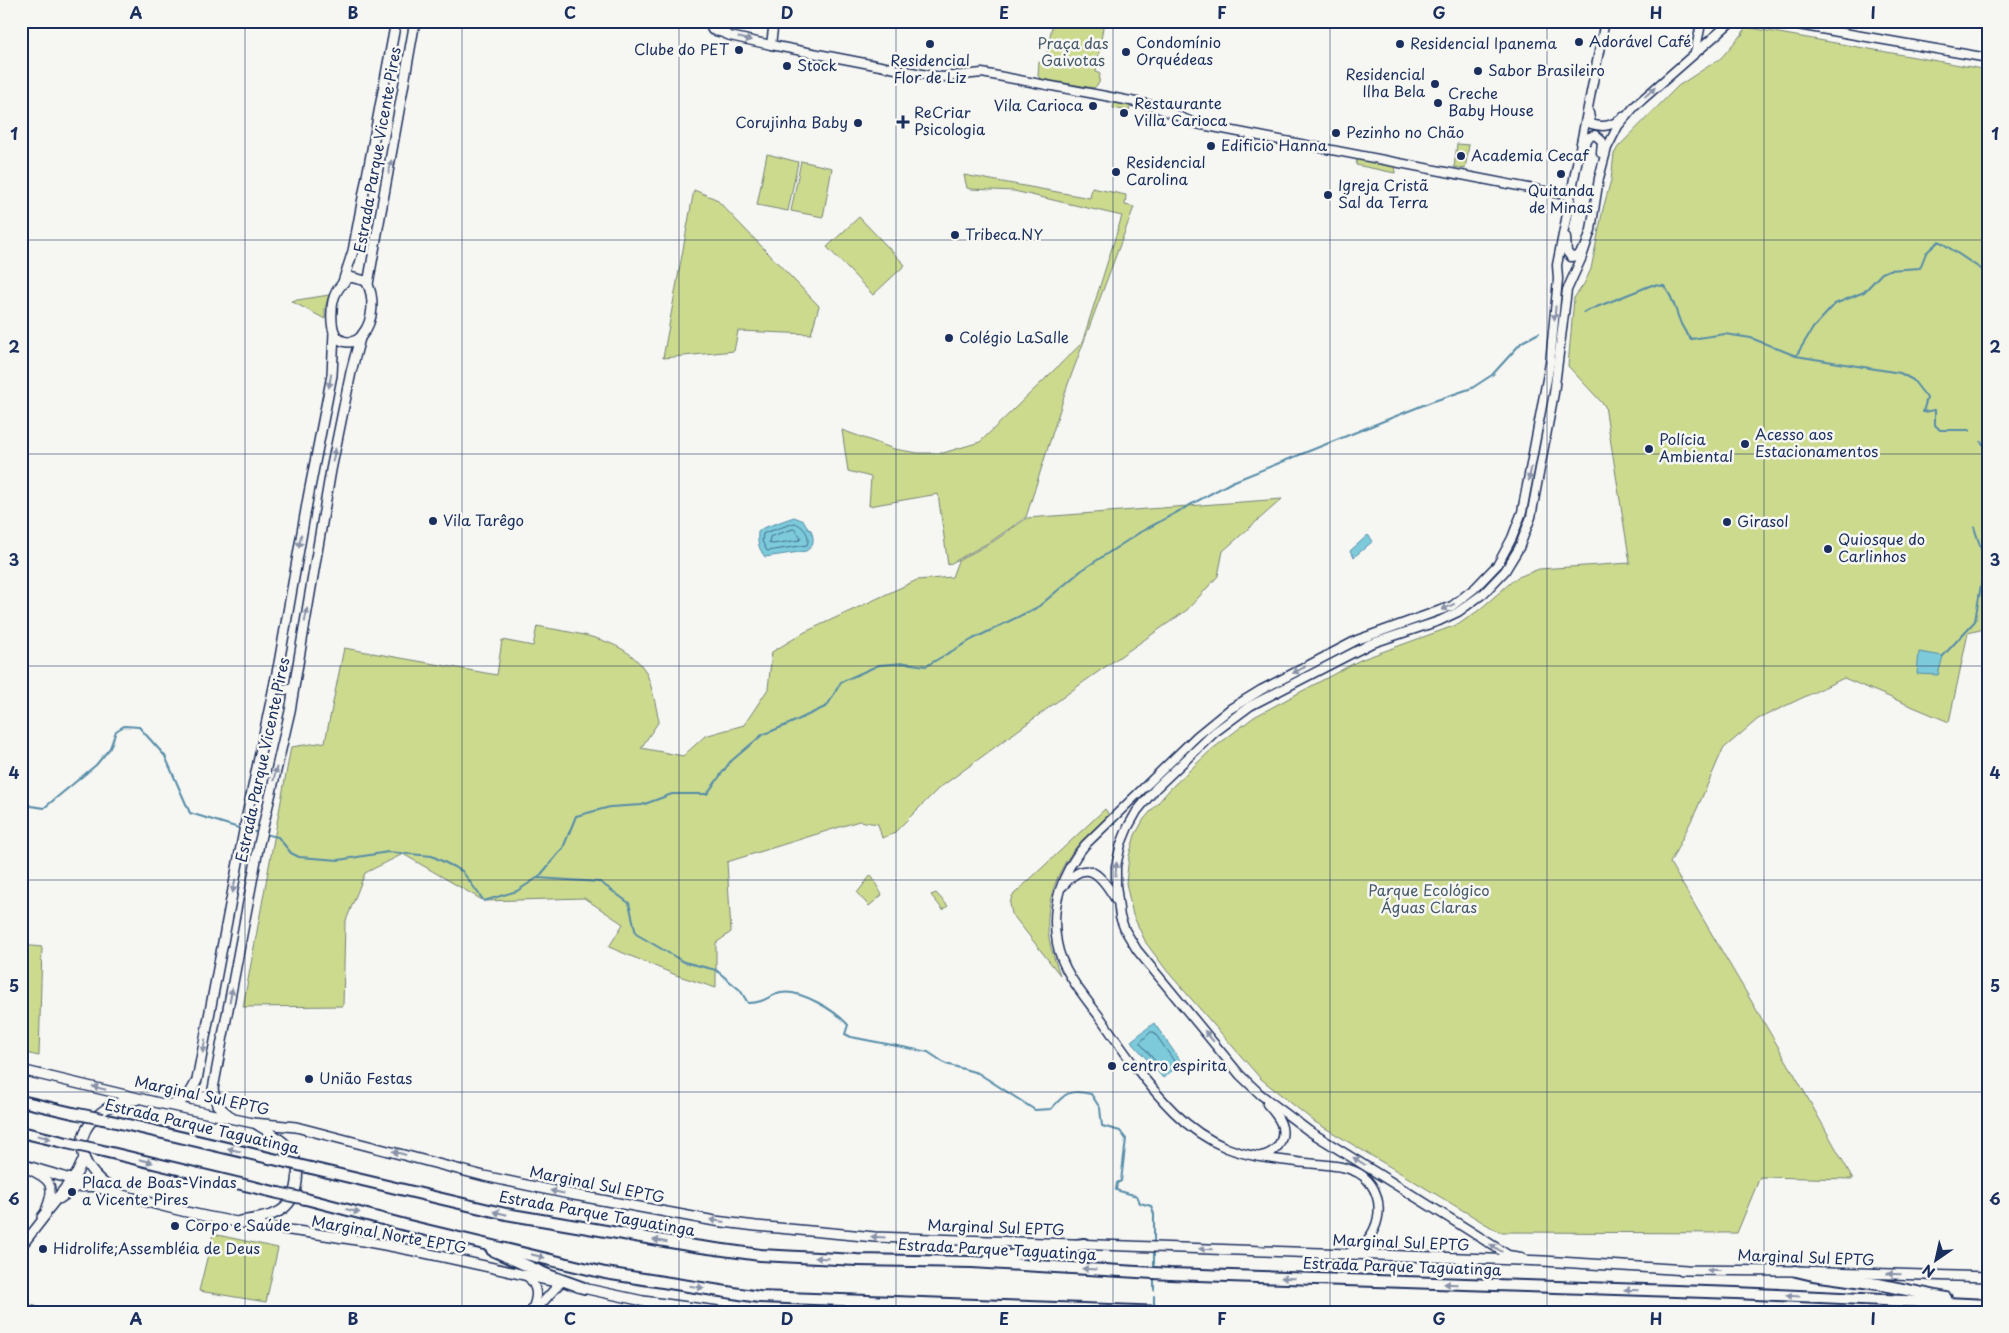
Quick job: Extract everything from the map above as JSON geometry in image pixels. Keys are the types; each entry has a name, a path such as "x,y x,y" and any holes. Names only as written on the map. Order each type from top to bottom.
{"highway":[{"name":"Estrada Parque Taguatinga","path":"21,1101 506,1214 694,1246 760,1255 856,1260 972,1262 1170,1274 1736,1293 1985,1305"},
{"path":"21,1132 306,1198 409,1226 604,1273 759,1297 1164,1312"},
{"path":"456,1236 584,1288"},
{"path":"972,1262 1084,1244"},
{"path":"1796,1271 1878,1284 1985,1305"}],"main road":[{"name":"Estrada Parque Vicente Pires","path":"343,282 353,251 396,21"},
{"name":"Estrada Parque Vicente Pires","path":"368,284 415,21"},
{"path":"354,277 366,281 368,284 372,305 370,318 360,338 352,342 346,342 337,338 331,323 332,307 338,288 343,282 354,277"},
{"name":"Estrada Parque Vicente Pires","path":"163,1104 175,1104 183,1100 188,1096 197,1080 332,375 334,332"},
{"name":"Estrada Parque Vicente Pires","path":"237,1119 227,1114 218,1105 213,1089 259,844 290,711 332,467 351,372 360,338"},
{"path":"274,682 278,689 293,689"},
{"name":"Marginal Sul EPTG","path":"21,1070 163,1104 253,1122 296,1127 484,1176 715,1221 875,1237 1347,1254 1395,1258 1542,1262 1687,1270 1796,1271 1988,1277"},
{"path":"120,1195 102,1182 91,1170 84,1158 83,1142 87,1129 93,1119 103,1110 114,1104 129,1100 149,1101"},
{"path":"232,1222 261,1218 281,1210 293,1200 296,1188 298,1162 294,1155 278,1137 253,1122"},
{"path":"42,1217 72,1179 84,1158"},
{"name":"Marginal Norte EPTG","path":"21,1165 120,1195 232,1222 366,1242 643,1301 725,1312"}],"street":[{"path":"698,21 708,22 712,30 770,45 936,77 982,73 1033,82 1151,105 1197,124 1570,196"},
{"path":"720,32 726,27 728,21"},
{"path":"770,45 774,21"},
{"path":"1347,1254 1363,1245 1372,1235 1377,1224 1378,1200 1370,1183 1356,1172 1340,1167 1247,1156 1200,1134 1175,1113 1127,1056 1068,973 1057,944 1056,905 1064,874 1073,859 1085,845 1197,736 1230,709 1261,690 1357,640 1452,606 1475,588 1498,564 1512,538 1522,512 1550,363 1558,279 1557,265 1605,21"},
{"path":"1694,53 1700,29 1696,21"},
{"path":"1589,98 1591,124 1607,127 1618,121 1636,106 1732,21"},
{"path":"1775,21 1988,58"},
{"path":"1598,178 1612,137 1636,106"},
{"path":"1247,1156 1265,1156 1275,1150 1281,1140 1283,1129 1279,1118 1137,950 1124,930 1117,901 1116,866 1121,844 1132,819 1156,788 1215,732 1250,706 1370,644 1440,621 1458,612 1484,594 1505,571 1519,548 1531,517 1556,378 1567,290 1580,262 1590,230 1602,146 1601,138 1595,135 1589,136 1577,156"},
{"path":"1566,225 1567,248 1571,257 1578,256 1590,230"},
{"path":"1060,890 1068,879 1079,871 1090,870 1100,875 1117,901"},
{"path":"1260,1094 1309,1131 1508,1255 1542,1262"},
{"path":"21,1165 50,1182 52,1188 51,1196 42,1217"},
{"path":"21,1247 42,1217 64,1195 76,1187 101,1189"},
{"path":"526,1276 536,1288 537,1294 532,1312"},
{"path":"532,1312 560,1284"},
{"path":"21,1307 36,1312"}],"green space":[{"name":"Praça das Gaivotas","path":"1053,21 1104,21 1096,72 1100,74 1099,83 1094,88 1041,79 1038,76 1039,62 1045,62"},
{"name":"Parque Ecológico Águas Claras","path":"1745,27 1988,70 1988,628 1968,633 1949,722 1844,678 1758,719 1723,749 1696,811 1670,863 1796,1077 1853,1179 1760,1177 1737,1233 1499,1232 1315,1122 1261,1079 1167,971 1146,943 1133,915 1126,883 1129,856 1135,835 1144,819 1171,788 1211,750 1254,717 1360,660 1459,624 1479,610 1516,578 1539,569 1630,563 1605,406 1568,366 1574,298 1584,284 1591,269 1611,180 1614,154 1618,147 1678,86 1721,58 1742,35"},
{"path":"1115,100 1131,103 1129,111 1113,108"},
{"name":"Academia Cecaf","path":"1457,144 1469,145 1465,169 1454,167"},
{"path":"767,154 798,162 788,211 757,205"},
{"path":"1357,159 1396,166 1395,173 1356,165"},
{"path":"801,161 832,168 823,217 791,211"},
{"path":"964,175 1090,198 1092,188 1126,195 1125,205 1134,207 1068,384 1026,517 993,540 948,565 938,494 869,506 871,477 848,471 842,430 894,449 918,453 943,453 980,442 1082,343 1122,216 1014,191 967,188"},
{"path":"694,190 716,199 819,306 811,334 738,331 734,351 663,358"},
{"path":"859,217 905,265 873,295 827,247"},
{"path":"329,295 325,308 325,319 291,301"},
{"path":"1282,499 1223,551 1218,576 1187,610 1085,681 938,789 893,834 882,838 878,824 859,821 727,862 731,932 716,943 716,988 676,975 609,947 623,924 584,898 484,901 403,854 365,873 345,923 343,1006 243,1007 291,747 325,742 344,648 497,675 502,640 533,646 537,626 595,638 610,643 635,658 647,674 659,721 641,748 683,756 705,736 744,725 768,689 772,652 805,632 917,580 952,577 958,561 994,541 1027,518"},
{"path":"1105,809 1109,815 1073,851 1061,870 1052,892 1048,915 1049,938 1060,975 1012,914 1010,904 1012,896"},
{"path":"871,875 882,895 869,906 857,893"},
{"path":"936,893 948,906 943,910 931,895"},
{"path":"21,945 42,947 39,1056 21,1052"},
{"path":"213,1234 278,1248 266,1302 199,1291"}],"water":[{"path":"794,517 804,521 808,529 811,530 813,539 811,546 806,551 765,557 759,546 758,532 763,528"},
{"path":"1368,535 1373,541 1354,557 1350,551"},
{"path":"1919,652 1943,656 1938,675 1917,674"},
{"path":"1154,1023 1182,1063 1163,1078 1131,1041"}],"waterway":[{"path":"1584,312 1652,285 1664,286 1669,292 1682,326 1691,339 1725,334 1751,338 1796,356 1813,328 1835,304 1864,292 1882,273 1889,270 1920,268 1926,253 1939,241 1984,271 1988,270"},
{"path":"538,878 563,848 576,816 610,807 642,805 672,794 707,794 730,762 762,735 827,706 841,682 879,665 905,663 926,666 973,639 1038,607 1082,570 1139,533 1232,482 1431,402 1472,388 1492,375 1522,342 1539,333"},
{"path":"1796,356 1900,373 1913,380 1927,398 1923,412 1935,410 1935,425 1940,430 1970,431"},
{"path":"1981,442 1988,449"},
{"path":"1943,656 1975,621 1985,561 1974,527"},
{"path":"21,801 31,806 44,808 96,765 110,748 116,731 124,726 139,727 165,756 190,813 242,829"},
{"path":"247,830 259,833"},
{"path":"264,834 278,837 291,853 299,857 339,860 388,852 432,856 462,871 484,901 517,891 537,878 600,882 629,903 636,934 684,962 716,970 740,990 748,1003 759,1002 781,993 798,994 817,1002 842,1019 848,1025 845,1034 851,1037 928,1052 946,1064 978,1073 1035,1110 1051,1109 1060,1099 1072,1092 1091,1094 1100,1108 1102,1126 1120,1131 1126,1139 1121,1181 1117,1183 1116,1190 1137,1196 1140,1203 1151,1206 1154,1214 1154,1243"},
{"path":"1154,1250 1154,1270"},
{"path":"1154,1278 1154,1290"},
{"path":"1154,1296 1154,1307"}],"place":[{"name":"Adorável Café","path":"1579,42"},
{"name":"Residencial Flor de Liz","path":"930,44"},
{"name":"Residencial Ipanema","path":"1400,44"},
{"name":"Clube do PET","path":"739,50"},
{"name":"Condomínio Orquédeas","path":"1126,52"},
{"name":"Stock","path":"787,66"},
{"name":"Sabor Brasileiro","path":"1478,71"},
{"name":"Residencial Ilha Bela","path":"1435,84"},
{"name":"Creche Baby House","path":"1438,103"},
{"name":"Vila Carioca","path":"1093,106"},
{"name":"Restaurante Villa Carioca","path":"1124,113"},
{"name":"ReCriar Psicologia","path":"903,122"},
{"name":"Corujinha Baby","path":"858,123"},
{"name":"Pezinho no Chão","path":"1336,133"},
{"name":"Edificio Hanna","path":"1211,146"},
{"name":"Academia Cecaf","path":"1461,156"},
{"name":"Residencial Carolina","path":"1116,172"},
{"name":"Quitanda de Minas","path":"1561,174"},
{"name":"Igreja Cristã Sal da Terra","path":"1328,195"},
{"name":"Tribeca.NY","path":"955,235"},
{"name":"Colégio LaSalle","path":"949,338"},
{"name":"Acesso aos Estacionamentos","path":"1745,444"},
{"name":"Polícia Ambiental","path":"1649,449"},
{"name":"Vila Tarêgo","path":"433,521"},
{"name":"Girasol","path":"1727,522"},
{"name":"Quiosque do Carlinhos","path":"1828,549"},
{"name":"centro espirita","path":"1112,1066"},
{"name":"União Festas","path":"309,1079"},
{"name":"Placa de Boas-Vindas a Vicente Pires","path":"72,1192"},
{"name":"Corpo e Saúde","path":"175,1226"},
{"name":"Hidrolife;Assembléia de Deus","path":"43,1249"}]}
